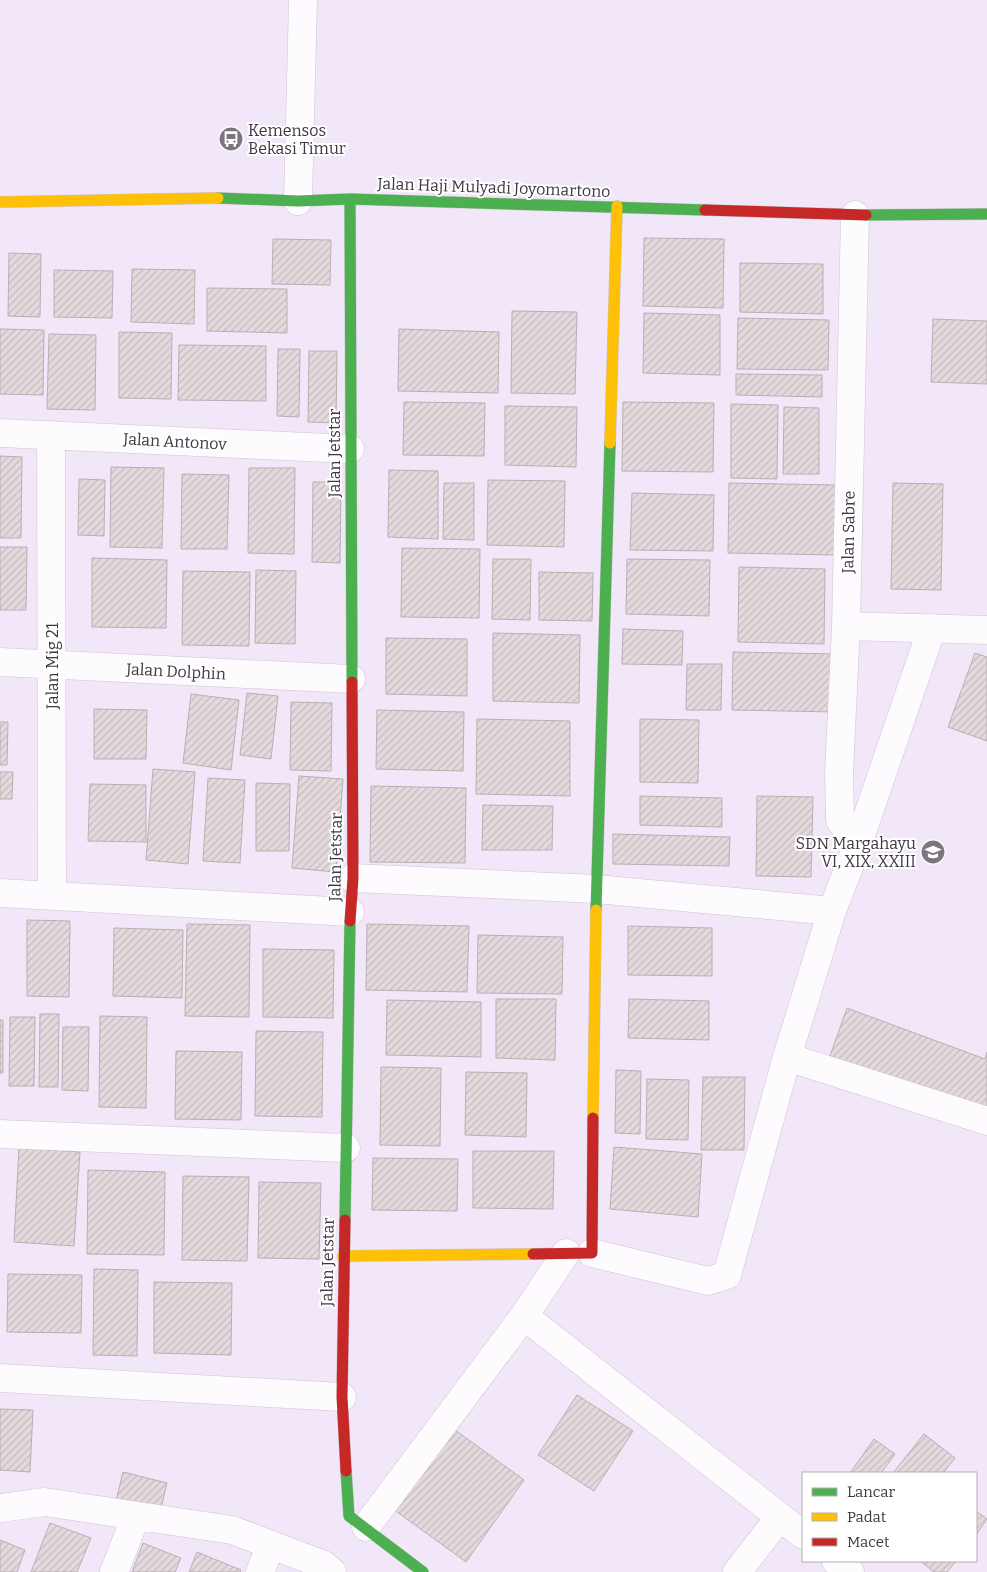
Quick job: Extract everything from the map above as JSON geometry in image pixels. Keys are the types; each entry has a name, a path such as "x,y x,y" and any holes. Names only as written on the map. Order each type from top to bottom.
{"street":[{"path":"298,201 303,0"},
{"name":"Jalan Haji Mulyadi Joyomartono","path":"0,202 230,198 298,201 350,199 855,215 987,214"},
{"name":"Jalan Jetstar","path":"350,199 353,878 350,912 342,1398 358,1521"},
{"path":"424,1572 358,1521 524,1316 579,1253 596,889 617,206"},
{"name":"Jalan Sabre","path":"855,215 846,626 838,773 840,820 858,844"},
{"name":"Jalan Antonov","path":"0,432 350,449"},
{"name":"Jalan Mig 21","path":"51,435 52,896"},
{"path":"846,626 987,630"},
{"path":"343,1256 579,1253 708,1281 727,1275 787,1057 832,911 858,844 932,628"},
{"name":"Jalan Dolphin","path":"0,662 351,679"},
{"path":"353,878 596,889 832,911"},
{"path":"0,893 350,912"},
{"path":"787,1057 987,1121"},
{"path":"0,1134 346,1148"},
{"path":"524,1316 802,1534"},
{"path":"0,1378 342,1398"},
{"path":"0,1508 45,1502 232,1530 324,1565 332,1572"},
{"path":"114,1572 136,1516"},
{"path":"737,1572 780,1517"},
{"path":"260,1572 271,1545"},
{"path":"837,1562 850,1572"}],"building":[{"path":"644,238 724,239 723,308 643,306"},
{"path":"273,239 331,240 330,285 272,284"},
{"path":"9,253 41,254 40,317 8,316"},
{"path":"740,263 823,264 823,314 740,312"},
{"path":"132,269 195,270 194,324 131,322"},
{"path":"54,270 113,271 112,318 54,317"},
{"path":"207,288 287,289 287,333 207,331"},
{"path":"512,311 577,312 575,394 511,393"},
{"path":"644,313 720,315 720,375 643,373"},
{"path":"738,318 829,320 828,370 737,369"},
{"path":"933,319 987,321 987,384 931,382"},
{"path":"0,329 44,330 43,395 0,394"},
{"path":"399,329 499,332 498,393 398,391"},
{"path":"119,332 172,333 171,399 119,398"},
{"path":"49,334 96,335 95,410 47,409"},
{"path":"179,345 266,346 266,401 178,400"},
{"path":"278,349 300,349 299,417 277,416"},
{"path":"309,351 337,351 336,423 308,422"},
{"path":"736,374 822,375 822,397 736,395"},
{"path":"404,402 485,403 484,456 403,455"},
{"path":"623,402 714,403 713,472 622,471"},
{"path":"731,404 778,405 777,479 731,478"},
{"path":"505,406 577,407 576,467 505,465"},
{"path":"784,407 819,408 819,474 783,474"},
{"path":"0,456 22,457 21,538 0,538"},
{"path":"111,467 164,468 162,548 110,547"},
{"path":"249,468 295,468 294,554 248,553"},
{"path":"389,470 438,471 438,539 388,537"},
{"path":"182,474 229,475 227,549 181,549"},
{"path":"79,479 105,480 104,536 78,535"},
{"path":"488,480 565,481 564,547 487,545"},
{"path":"313,482 341,482 340,563 312,562"},
{"path":"444,483 474,483 474,540 443,539"},
{"path":"729,483 838,485 837,555 728,553"},
{"path":"893,483 943,484 941,590 891,589"},
{"path":"632,493 714,495 713,551 630,550"},
{"path":"0,547 27,547 26,610 0,610"},
{"path":"402,548 480,549 479,618 401,617"},
{"path":"92,558 167,560 166,628 92,627"},
{"path":"493,559 531,559 530,620 492,619"},
{"path":"627,559 710,560 709,616 626,614"},
{"path":"739,567 825,569 824,644 738,642"},
{"path":"256,570 296,571 295,644 255,643"},
{"path":"183,571 250,572 249,646 182,645"},
{"path":"539,572 593,573 592,621 539,620"},
{"path":"623,629 683,631 682,665 622,664"},
{"path":"493,633 580,635 579,703 493,701"},
{"path":"386,638 467,639 467,696 386,694"},
{"path":"733,652 837,654 836,712 732,710"},
{"path":"975,653 987,657 987,741 948,727"},
{"path":"687,664 722,664 721,710 686,710"},
{"path":"247,693 278,696 271,759 240,755"},
{"path":"191,694 239,700 231,770 183,763"},
{"path":"291,702 332,703 331,771 290,770"},
{"path":"94,709 147,710 146,759 94,759"},
{"path":"377,710 464,712 463,771 376,769"},
{"path":"477,719 570,721 570,796 476,794"},
{"path":"640,719 699,720 698,783 640,782"},
{"path":"0,722 8,722 7,765 0,765"},
{"path":"153,769 195,772 188,864 146,860"},
{"path":"0,772 13,772 12,799 0,799"},
{"path":"299,776 343,779 336,872 292,868"},
{"path":"208,778 245,780 240,863 203,861"},
{"path":"256,783 290,784 289,851 256,851"},
{"path":"90,784 146,785 146,842 88,841"},
{"path":"371,786 466,788 465,863 370,862"},
{"path":"640,796 722,798 722,827 640,825"},
{"path":"757,796 813,797 811,877 756,876"},
{"path":"483,805 553,806 552,850 482,850"},
{"path":"613,834 730,837 729,866 613,864"},
{"path":"27,920 70,921 69,997 27,996"},
{"path":"187,924 250,925 249,1017 185,1016"},
{"path":"367,924 469,926 467,992 366,990"},
{"path":"628,926 712,928 712,976 628,975"},
{"path":"114,928 183,930 182,998 113,996"},
{"path":"478,935 563,937 562,994 477,993"},
{"path":"263,949 334,950 333,1018 263,1017"},
{"path":"496,999 556,999 555,1060 496,1058"},
{"path":"629,999 709,1001 709,1040 628,1038"},
{"path":"387,1000 481,1002 481,1057 386,1055"},
{"path":"847,1008 985,1059 987,1052 987,1114 830,1056"},
{"path":"40,1014 59,1014 58,1087 39,1087"},
{"path":"100,1016 147,1017 146,1108 99,1107"},
{"path":"10,1017 35,1017 34,1086 9,1086"},
{"path":"0,1020 3,1020 3,1073 0,1073"},
{"path":"63,1027 89,1027 88,1091 62,1090"},
{"path":"256,1031 323,1032 322,1117 255,1116"},
{"path":"176,1051 242,1052 241,1120 175,1119"},
{"path":"381,1067 441,1068 440,1146 380,1145"},
{"path":"616,1070 641,1071 640,1134 615,1133"},
{"path":"466,1072 527,1073 526,1137 465,1135"},
{"path":"703,1077 745,1077 744,1150 701,1150"},
{"path":"647,1079 689,1080 688,1140 646,1139"},
{"path":"614,1147 702,1154 698,1217 610,1209"},
{"path":"19,1148 80,1152 74,1246 14,1242"},
{"path":"473,1151 554,1151 553,1209 473,1208"},
{"path":"373,1158 458,1159 457,1211 372,1210"},
{"path":"88,1170 165,1172 164,1255 87,1254"},
{"path":"183,1176 249,1177 247,1261 182,1260"},
{"path":"259,1182 321,1183 319,1259 258,1258"},
{"path":"94,1269 138,1270 137,1356 93,1355"},
{"path":"8,1274 82,1275 81,1333 7,1332"},
{"path":"154,1282 232,1283 231,1355 154,1353"},
{"path":"577,1395 633,1431 594,1491 538,1455"},
{"path":"0,1409 33,1410 30,1472 0,1470"},
{"path":"451,1427 524,1480 466,1562 393,1509"},
{"path":"924,1434 955,1458 944,1472 894,1472"},
{"path":"874,1439 895,1454 882,1472 851,1472"},
{"path":"123,1472 167,1483 159,1516 115,1505"},
{"path":"977,1512 987,1519 977,1534"},
{"path":"50,1523 91,1538 77,1572 31,1572"},
{"path":"0,1540 25,1550 17,1572 0,1572"},
{"path":"143,1543 181,1558 175,1572 132,1572"},
{"path":"197,1552 241,1570 240,1572 189,1572"},
{"path":"921,1562 955,1562 947,1572 934,1572"}],"traffic: fast":[{"path":"218,198 298,201 350,199 705,210"},
{"path":"350,199 352,682"},
{"path":"866,215 987,214"},
{"path":"596,910 610,443"},
{"path":"345,1220 350,921"},
{"path":"346,1471 349,1516 423,1572"}],"traffic: slow":[{"path":"0,202 218,198"},
{"path":"610,443 617,206"},
{"path":"593,1118 596,910"},
{"path":"343,1256 533,1254"}],"traffic: jam":[{"path":"705,210 866,215"},
{"path":"350,921 353,878 352,682"},
{"path":"533,1254 592,1253 593,1118"},
{"path":"345,1220 342,1397 346,1471"}],"place":[{"name":"Kemensos Bekasi Timur","path":"231,139"},
{"name":"SDN Margahayu VI, XIX, XXIII","path":"933,852"}]}
